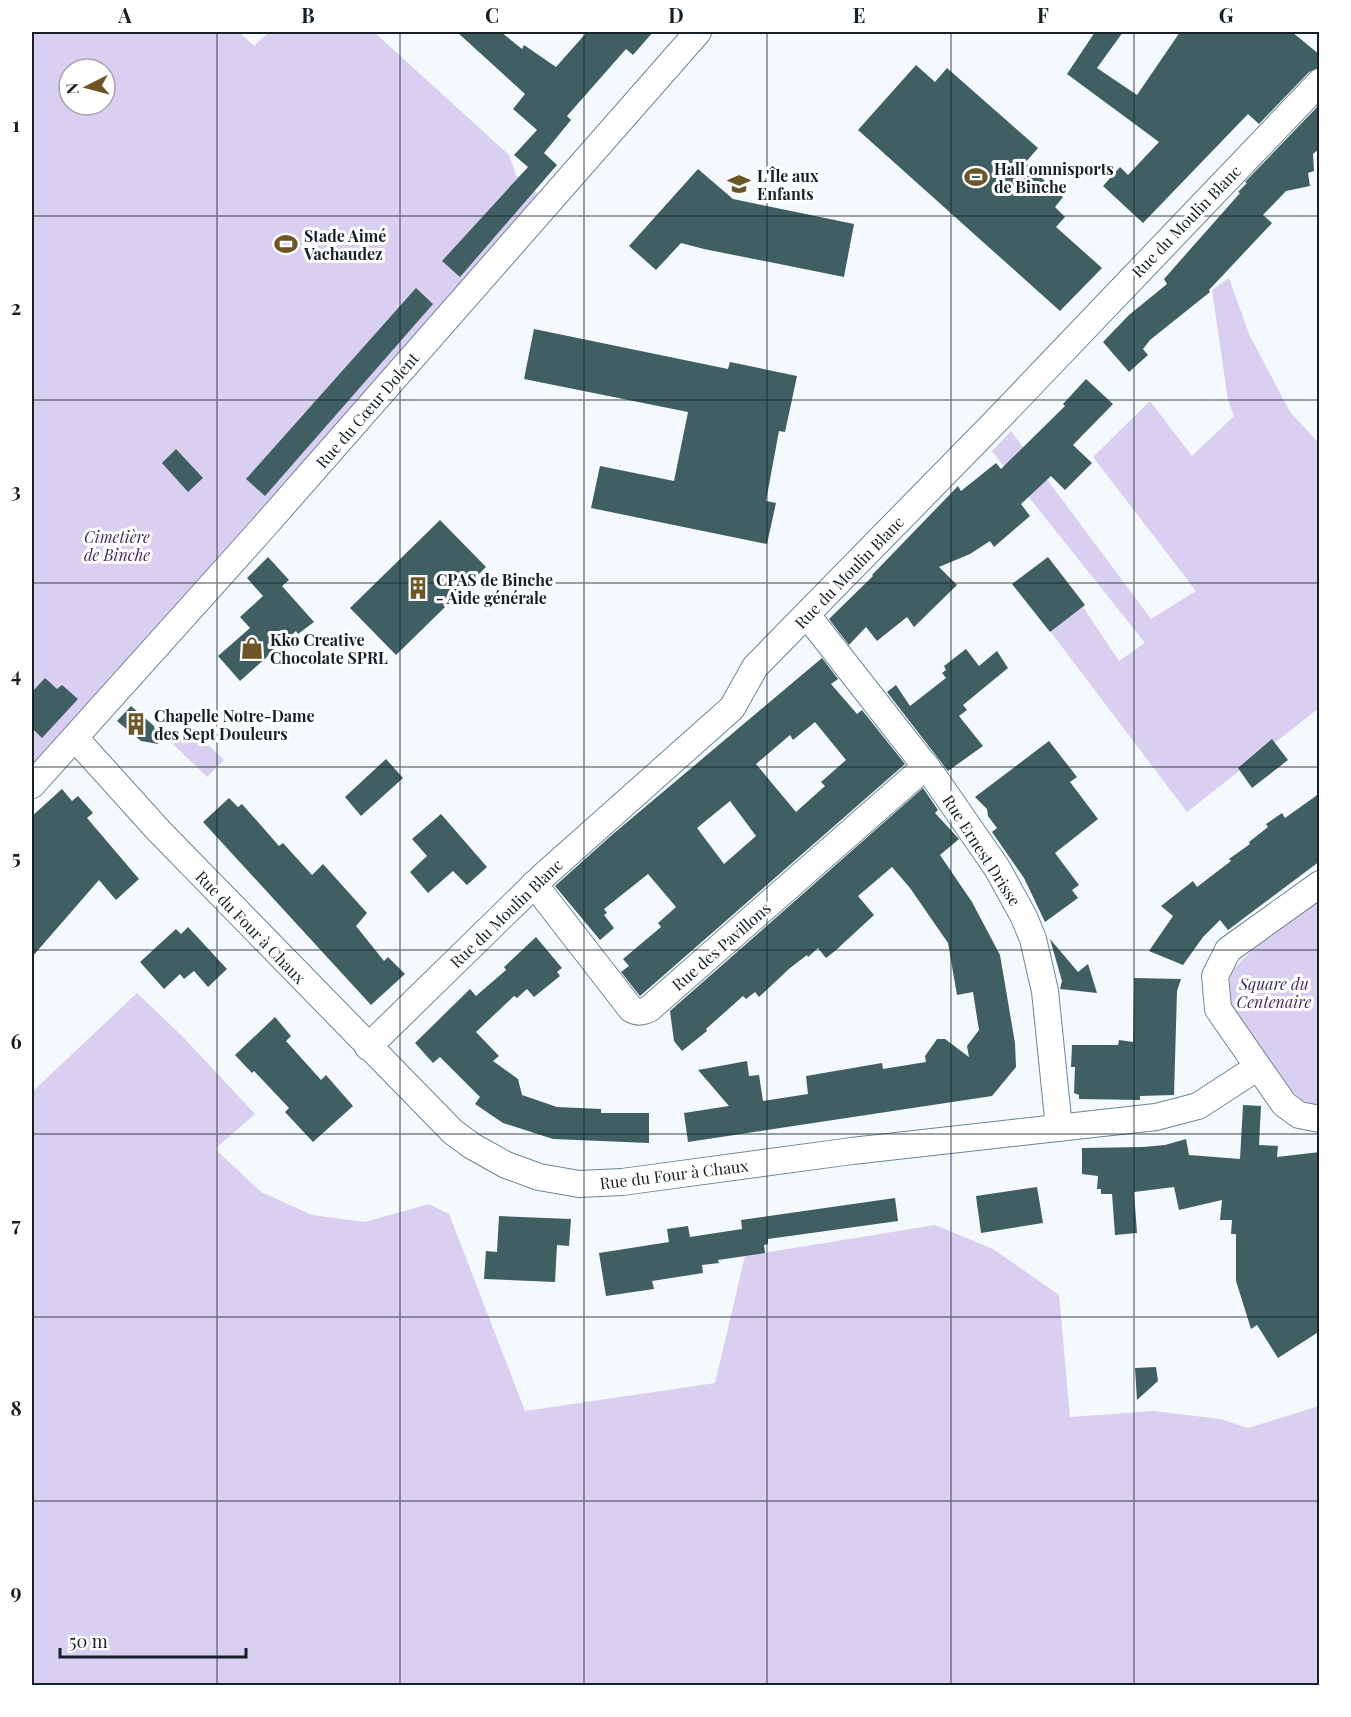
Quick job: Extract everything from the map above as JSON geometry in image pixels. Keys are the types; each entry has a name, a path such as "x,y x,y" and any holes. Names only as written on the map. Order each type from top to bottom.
{"street":[{"name":"Rue du Cœur Dolent","path":"32,785 699,32"},
{"name":"Rue du Moulin Blanc","path":"368,1047 534,884 732,708 755,667 996,421 1320,82"},
{"name":"Rue Ernest Drisse","path":"807,615 926,766 997,868 1024,917 1034,939 1045,991 1059,1128"},
{"name":"Rue du Four à Chaux","path":"75,738 167,840 453,1132 492,1158 539,1177 579,1184 622,1182 852,1151 1156,1117 1198,1106 1258,1067"},
{"name":"Rue des Pavillons","path":"534,884 631,1009 642,1012 649,1009 926,766"},
{"path":"1320,884 1228,950 1215,976 1218,1009 1284,1104 1299,1115 1320,1119"}],"green space":[{"name":"Stade Aimé Vachaudez","path":"37,32 239,32 254,46 269,32 374,32 509,155 516,175 539,195 232,542 163,625 32,766 32,36"},
{"path":"1229,278 1249,334 1290,412 1319,443 1319,708 1187,812 1050,631 1081,604 1119,661 1145,643 992,451 1011,431 1151,619 1196,591 1093,457 1150,401 1192,456 1234,416 1228,400 1212,290"},
{"path":"190,727 224,760 207,777 173,744"},
{"name":"Square du Centenaire","path":"1319,900 1319,1105 1304,1103 1291,1090 1232,1012 1229,989 1231,975 1245,958"},
{"path":"137,993 184,1038 255,1114 215,1149 261,1192 312,1215 365,1222 429,1204 449,1214 525,1411 715,1383 745,1256 935,1225 993,1249 1059,1295 1070,1417 1154,1411 1220,1419 1248,1428 1319,1406 1319,1685 32,1686 32,1092"}],"building":[{"path":"457,32 501,32 522,49 524,45 556,67 587,32 653,32 633,55 626,49 567,116 571,120 544,153 557,165 460,277 442,261 528,167 514,155 537,130 513,109 525,94"},
{"path":"1095,32 1123,32 1097,68 1137,95 1180,32 1292,32 1320,55 1320,67 1309,72 1259,124 1248,114 1143,223 1103,186 1120,167 1128,175 1159,142 1067,74"},
{"name":"Hall omnisports de Binche","path":"916,65 935,82 947,68 1038,148 1025,163 1063,197 1055,207 1065,217 1056,227 1102,268 1060,311 858,130"},
{"path":"1320,104 1320,148 1313,154 1314,171 1308,173 1310,186 1286,191 1263,215 1272,223 1209,290 1210,292 1150,340 1143,349 1148,355 1129,372 1103,342 1129,315 1167,284 1164,279 1240,193 1238,192 1247,183 1245,182"},
{"path":"698,169 733,199 854,224 844,277 681,243 656,270 629,246"},
{"path":"416,288 433,304 265,496 246,479"},
{"path":"534,329 728,369 730,362 797,376 785,432 779,431 766,501 776,503 767,544 591,508 600,466 674,481 688,412 524,379"},
{"path":"1086,379 1113,404 1073,445 1092,463 1065,490 1051,476 1021,504 1030,516 994,547 990,541 970,554 939,567 957,585 914,627 907,617 877,641 866,627 849,645 829,619 958,486 961,491 996,463 1001,469 1065,406 1063,404"},
{"path":"176,449 203,478 188,492 162,463"},
{"name":"CPAS de Binche - Aide générale","path":"440,520 486,567 396,655 350,608"},
{"path":"268,557 289,580 282,586 314,622 298,634 296,631 240,681 218,656 250,628 240,617 263,596 247,578"},
{"path":"1048,557 1085,605 1050,632 1012,584"},
{"path":"966,649 979,666 997,651 1008,668 963,705 967,710 959,716 983,746 948,771 887,692 896,685 910,706 946,678 942,673 946,670 944,666"},
{"path":"822,658 838,679 831,684 857,714 862,710 905,764 640,996 621,972 629,966 623,959 661,927 658,923 676,907 648,874 604,909 607,913 604,915 614,928 600,940 555,886 613,834","holes":["815,722 846,760 821,782 825,786 796,812 756,764 790,735 793,740","730,801 756,836 724,864 697,828"]},
{"path":"45,678 57,689 62,685 78,699 42,738 32,728 32,692"},
{"name":"Chapelle Notre-Dame des Sept Douleurs","path":"131,706 154,726 158,744 141,741 117,721"},
{"path":"1272,739 1288,760 1252,788 1238,768"},
{"path":"1049,741 1077,777 1070,782 1098,819 1055,853 1079,885 1072,890 1078,898 1045,922 1024,878 992,832 997,828 988,816 987,809 975,797"},
{"path":"386,759 403,778 361,816 345,797"},
{"path":"923,788 938,810 935,813 959,839 940,855 972,902 1000,955 1015,1043 1016,1067 992,1096 688,1142 684,1113 729,1106 698,1070 747,1061 749,1076 759,1075 763,1101 808,1094 806,1076 882,1063 883,1069 926,1062 925,1056 937,1039 945,1039 969,1057 967,1046 979,1030 973,992 957,995 948,943 910,888 892,867 858,896 874,915 835,951 826,958 818,948 790,968 759,997 755,992 746,999 743,996 706,1029 707,1031 682,1051 674,1041 670,1011"},
{"path":"62,789 72,801 78,796 93,813 87,818 139,879 116,900 99,880 32,957 32,816"},
{"path":"1320,793 1320,861 1228,930 1220,920 1203,937 1183,965 1149,951 1173,916 1161,906 1193,881 1197,887 1231,861 1229,859 1268,827 1266,824 1282,813 1285,818"},
{"path":"229,798 238,807 242,804 279,846 283,843 312,875 323,864 367,913 356,926 384,961 388,957 405,974 371,1005 203,822"},
{"path":"441,814 487,867 467,885 453,871 428,893 410,872 427,856 412,839"},
{"path":"188,927 227,969 208,987 194,971 184,979 180,974 164,989 140,962 176,929 181,934"},
{"path":"536,937 562,968 557,972 560,976 534,997 527,989 517,998 514,996 476,1032 499,1056 493,1061 518,1079 522,1095 557,1107 601,1109 601,1113 649,1113 649,1143 553,1139 503,1123 475,1104 480,1097 440,1057 433,1063 415,1043 470,989 476,996 506,970 504,967"},
{"path":"1050,939 1078,972 1088,964 1097,993 1060,989 1062,981"},
{"path":"1134,978 1181,979 1177,991 1174,1095 1140,1096 1140,1100 1079,1099 1079,1095 1074,1093 1075,1067 1071,1067 1072,1045 1118,1045 1119,1040 1133,1042"},
{"path":"275,1017 291,1036 286,1041 321,1080 326,1075 353,1106 313,1142 285,1112 289,1108 254,1071 252,1073 235,1055"},
{"path":"1243,1105 1261,1106 1259,1145 1278,1146 1277,1157 1320,1152 1320,1331 1278,1358 1257,1325 1251,1329 1236,1281 1236,1234 1231,1234 1232,1220 1220,1220 1222,1200 1179,1210 1174,1187 1134,1192 1137,1233 1115,1235 1112,1194 1101,1194 1101,1189 1097,1189 1098,1176 1082,1174 1082,1148 1143,1147 1165,1145 1186,1139 1189,1155 1240,1159"},
{"path":"1037,1187 1043,1223 981,1233 976,1196"},
{"path":"895,1198 898,1221 768,1239 768,1244 764,1245 765,1253 718,1260 719,1263 702,1265 703,1273 652,1281 654,1289 606,1296 599,1253 669,1242 667,1229 688,1226 690,1237 742,1229 741,1220"},
{"path":"499,1216 571,1219 569,1246 557,1245 555,1282 484,1279 486,1251 497,1252"},
{"path":"1156,1367 1158,1381 1137,1400 1135,1368"}],"place":[{"name":"Hall omnisports de Binche","path":"976,177"},
{"name":"L'Île aux Enfants","path":"739,184"},
{"name":"Stade Aimé Vachaudez","path":"286,244"},
{"name":"CPAS de Binche - Aide générale","path":"418,588"},
{"name":"Kko Creative Chocolate SPRL","path":"252,648"},
{"name":"Chapelle Notre-Dame des Sept Douleurs","path":"136,724"}],"park label":[{"name":"Cimetière de Binche","path":"117,545"}]}
